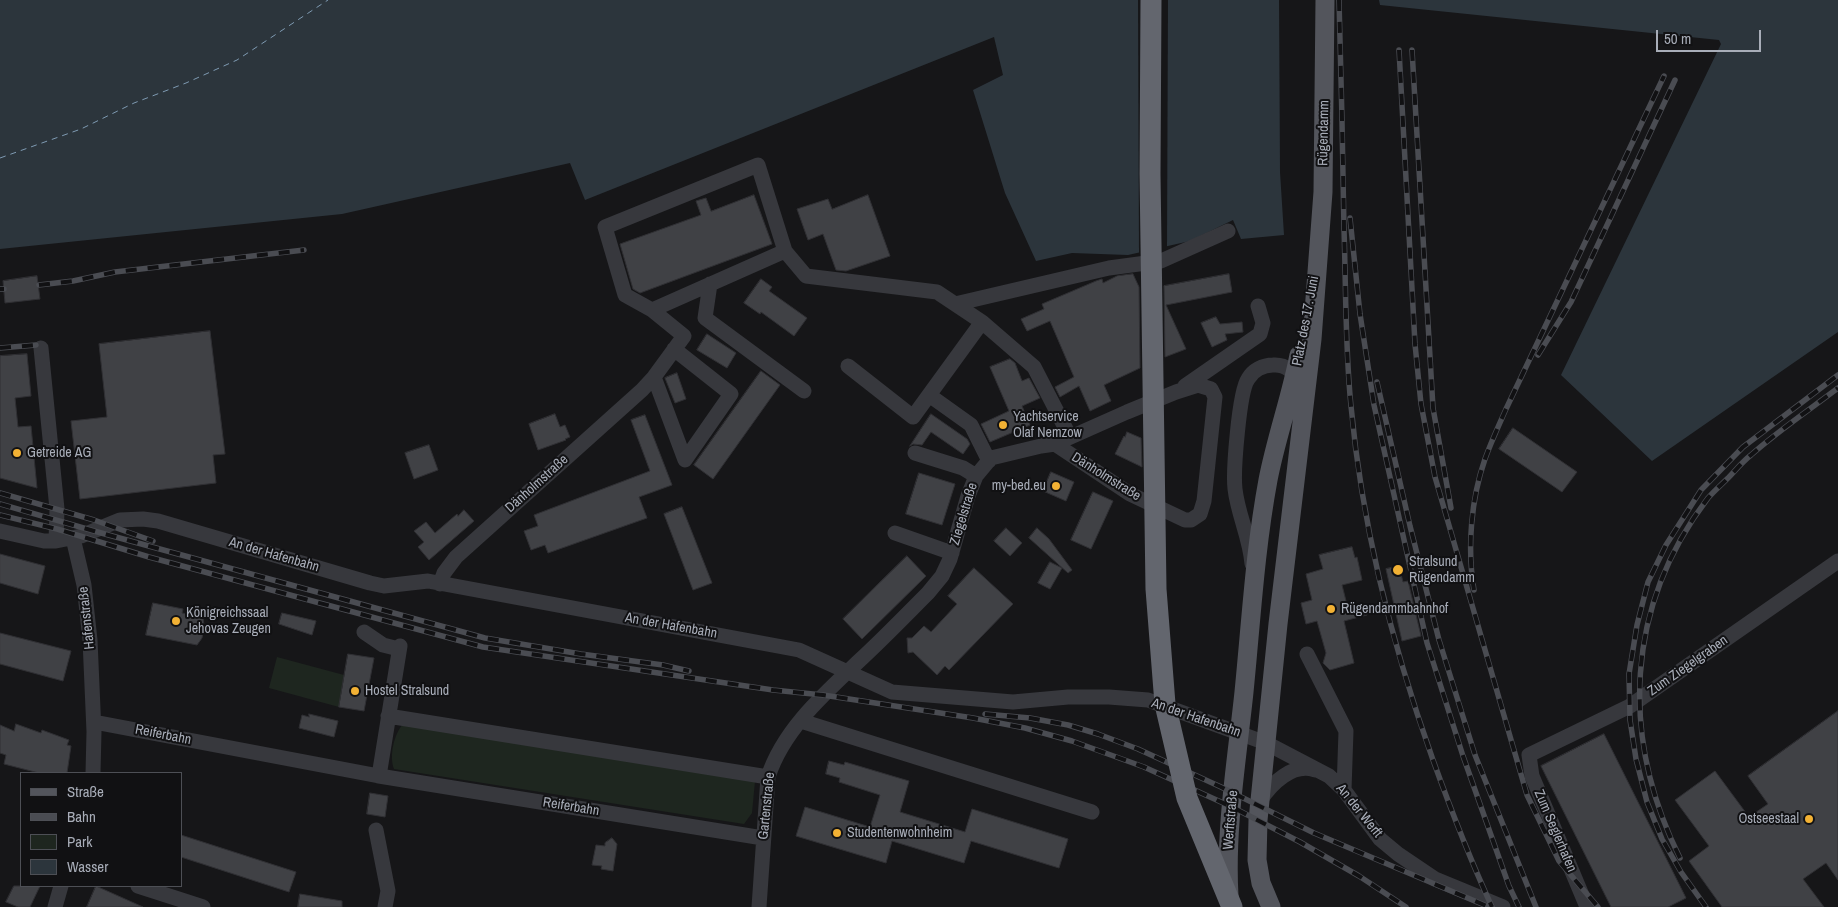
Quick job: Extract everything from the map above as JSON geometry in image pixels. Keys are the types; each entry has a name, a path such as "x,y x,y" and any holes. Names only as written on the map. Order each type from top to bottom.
{"highway":[{"path":"1151,0 1150,174 1156,589 1165,704 1187,798 1231,907"}],"main road":[{"name":"Rügendamm","path":"1317,265 1323,192 1325,0"},
{"name":"Platz des 17. Juni","path":"1239,733 1254,586 1268,479 1295,375 1317,265"},
{"name":"Platz des 17. Juni","path":"1266,743 1312,339 1317,265"},
{"name":"Werftstraße","path":"1231,907 1228,858 1239,733"},
{"name":"Werftstraße","path":"1266,743 1258,820 1257,860 1261,882 1272,907"}],"street":[{"path":"684,336 652,310 625,295 605,227 758,165 785,251 806,276 937,292 982,322 1034,367 1070,437"},
{"path":"954,304 1109,268 1161,261 1228,231"},
{"path":"652,310 785,251"},
{"path":"710,284 705,318 804,391"},
{"path":"929,395 971,425 989,460 1055,444 1176,392 1260,334 1263,323 1258,306"},
{"name":"Dänholmstraße","path":"440,584 444,573 456,557 642,390 684,336 705,318"},
{"path":"848,366 913,416 982,322"},
{"path":"42,348 57,509 56,541"},
{"path":"654,377 684,460 731,394 674,349"},
{"path":"1254,586 1252,558 1237,504 1234,473 1242,392 1248,379 1256,370 1265,365 1276,364 1288,367 1295,375 1300,384 1304,406"},
{"name":"Dänholmstraße","path":"1055,444 1130,494 1185,520 1191,520 1200,514 1204,501 1214,397 1211,389 1198,385 1176,392"},
{"path":"915,453 963,468 976,476"},
{"name":"Ziegelstraße","path":"847,672 928,593 942,576 952,553 968,496 976,476 989,460"},
{"name":"An der Hafenbahn","path":"73,538 120,520 150,520 377,584 392,585 428,581 782,646 799,650 892,692 1013,702 1068,696 1148,700 1266,743"},
{"path":"0,531 44,541 73,538"},
{"path":"895,533 952,553"},
{"name":"Hafenstraße","path":"73,538 84,585 90,640 94,722 93,772"},
{"name":"Zum Ziegelgraben","path":"1529,755 1630,706 1838,561"},
{"path":"364,632 383,645 399,648 379,776"},
{"path":"1307,654 1346,731 1344,790"},
{"name":"Gartenstraße","path":"759,907 768,777 773,759 787,736 828,689 847,672"},
{"path":"388,716 768,777"},
{"path":"801,721 1092,812"},
{"name":"Reiferbahn","path":"94,722 379,776 763,838"},
{"name":"An der Werft","path":"1266,743 1329,776 1344,790 1380,838 1417,868 1435,879 1503,907"},
{"name":"Zum Seglerhafen","path":"1529,755 1532,776 1587,907"},
{"path":"1260,801 1274,783 1297,769 1310,768 1329,776"},
{"path":"376,830 388,891 385,907"},
{"path":"54,907 61,887"},
{"path":"141,887 203,907"}],"green space":[{"path":"277,657 344,675 339,707 269,688"},
{"path":"403,724 755,781 752,813 744,824 394,769 392,758 393,745 397,733"}],"water":[{"path":"0,0 1279,0 1280,172 1284,235 1241,239 1233,220 1190,241 1128,255 1072,253 1036,261 1005,193 973,90 1003,75 994,37 585,200 570,163 342,214 0,249"},
{"path":"1379,0 1838,0 1838,332 1652,461 1561,375 1721,44 1719,40 1380,5"}],"pier":[{"path":"1138,0 1168,0 1167,249 1139,255"}],"building":[{"path":"754,195 772,244 640,293 633,289 620,244 701,215 696,201 706,198 711,211"},
{"path":"868,195 890,256 846,271 836,270 823,234 808,240 797,209 828,199 832,209"},
{"path":"1133,274 1139,287 1140,368 1104,385 1111,401 1090,411 1079,386 1060,397 1055,387 1074,377 1050,321 1027,331 1021,319 1044,309 1042,304 1096,281 1102,279 1103,283 1117,276"},
{"path":"1229,274 1232,292 1166,305 1186,349 1165,357 1164,286"},
{"path":"37,276 40,299 5,303 3,281"},
{"path":"761,279 772,287 769,291 807,318 794,336 761,312 760,314 744,303"},
{"path":"1216,317 1220,324 1242,322 1243,332 1225,334 1227,340 1212,347 1201,323"},
{"path":"210,331 225,454 213,455 216,483 80,499 71,421 107,417 99,344"},
{"path":"707,334 736,353 727,368 697,350"},
{"path":"27,354 31,396 15,398 18,427 31,426 37,488 0,478 0,356"},
{"path":"1010,359 1015,363 1022,381 1029,378 1040,398 1022,406 1030,425 990,442 981,424 1009,411 990,367"},
{"path":"761,371 780,385 713,479 694,465"},
{"path":"677,373 686,399 675,403 665,378"},
{"path":"555,414 560,427 565,425 570,437 538,450 529,424"},
{"path":"931,414 967,439 970,444 963,454 931,432 922,445 913,444 910,446"},
{"path":"645,415 672,485 639,497 647,518 548,553 545,545 531,550 524,531 538,526 534,515 650,471 631,420"},
{"path":"1513,428 1577,472 1562,492 1499,449"},
{"path":"1127,432 1141,438 1142,467 1115,454"},
{"path":"429,445 438,470 414,479 405,453"},
{"path":"1051,472 1074,482 1066,501 1043,491"},
{"path":"919,473 955,484 942,525 906,514"},
{"path":"1093,492 1113,501 1091,549 1071,540"},
{"path":"682,507 712,583 693,590 664,514"},
{"path":"464,510 474,521 429,560 418,547 424,542 414,531 426,522 435,533"},
{"path":"1006,528 1022,543 1010,556 994,541"},
{"path":"1037,528 1049,539 1072,570 1068,573 1029,538"},
{"name":"Rügendammbahnhof","path":"1352,547 1355,558 1357,557 1362,580 1342,585 1348,609 1364,605 1367,615 1344,621 1354,663 1330,670 1323,663 1326,653 1317,621 1306,624 1301,603 1312,600 1306,574 1323,569 1319,555"},
{"path":"0,554 45,566 38,594 0,583"},
{"path":"907,556 926,576 862,639 843,619"},
{"path":"1050,562 1062,568 1050,589 1038,583"},
{"path":"1399,566 1403,582 1408,581 1421,636 1402,641 1386,569"},
{"path":"974,568 1013,604 949,670 945,666 937,675 913,652 908,653 907,638 912,638 924,626 931,632 957,604 948,596"},
{"name":"Königreichssaal Jehovas Zeugen","path":"153,603 183,609 182,613 203,617 202,638 197,645 146,635"},
{"path":"282,613 316,621 312,635 279,624"},
{"path":"0,633 71,651 63,681 0,664"},
{"name":"Hostel Stralsund","path":"348,654 374,658 364,711 339,707"},
{"path":"1838,711 1838,880 1826,863 1803,879 1824,907 1722,907 1689,861 1709,846 1675,800 1715,771 1749,817 1768,804 1748,776"},
{"path":"309,714 338,721 334,737 299,728 302,715 309,717"},
{"path":"16,724 41,733 42,730 69,740 67,745 71,746 67,772 35,772 4,764 6,755 0,753 0,725 14,731"},
{"path":"1604,734 1686,898 1668,907 1611,907 1541,766"},
{"path":"829,761 844,765 845,762 909,781 900,812 965,832 972,809 1068,839 1059,868 971,841 964,863 892,841 886,863 796,836 805,807 870,827 880,795 839,782 840,778 826,774"},
{"path":"370,793 388,796 385,817 367,814"},
{"path":"182,835 296,872 289,892 182,857"},
{"path":"612,838 617,844 613,871 601,869 602,866 592,865 596,845 605,846 605,843"},
{"path":"14,886 40,887 30,907 18,907 6,902"},
{"path":"96,887 98,887 143,907 87,907"},
{"path":"300,894 342,901 342,907 298,907"}],"ferry route":[{"path":"0,158 81,129 134,103 186,83 237,60 328,0"}],"railway":[{"path":"1339,0 1348,362 1356,451 1363,496 1381,585 1404,673 1433,760 1468,853 1492,907"},
{"path":"1399,50 1415,344 1421,404 1435,477 1527,795 1559,861 1598,907"},
{"path":"1412,50 1433,408 1451,508"},
{"path":"1474,590 1471,557 1472,524 1476,490 1487,453 1506,409 1664,76"},
{"path":"1538,355 1571,302 1675,80"},
{"path":"1350,218 1360,314 1374,405 1427,643 1463,756 1509,886 1519,907"},
{"path":"39,285 73,281 115,272 304,250"},
{"path":"0,348 36,345"},
{"path":"1706,907 1681,872 1662,839 1647,802 1636,759 1630,720 1629,674 1637,625 1648,582 1666,545 1701,490 1743,447 1838,375"},
{"path":"1377,382 1410,526 1439,640 1475,755 1536,907"},
{"path":"1680,858 1661,812 1647,766 1641,720 1640,674 1647,628 1660,583 1681,540 1710,495 1761,446 1838,388"},
{"path":"0,493 94,520 153,541"},
{"path":"0,504 485,638 663,665 689,671"},
{"path":"0,515 57,529 149,557 483,647 973,718 1025,728 1072,741 1144,767 1232,807 1300,842 1359,876 1406,907"},
{"path":"985,714 1030,718 1068,725 1138,749 1314,833 1489,907"}],"place":[{"name":"Yachtservice Olaf Nemzow","path":"1003,425"},
{"name":"Getreide AG","path":"17,453"},
{"name":"my-bed.eu","path":"1056,486"},
{"name":"Stralsund Rügendamm","path":"1398,570"},
{"name":"Rügendammbahnhof","path":"1331,609"},
{"name":"Königreichssaal Jehovas Zeugen","path":"176,621"},
{"name":"Hostel Stralsund","path":"355,691"},
{"name":"Ostseestaal","path":"1809,819"},
{"name":"Studentenwohnheim","path":"837,833"}]}
